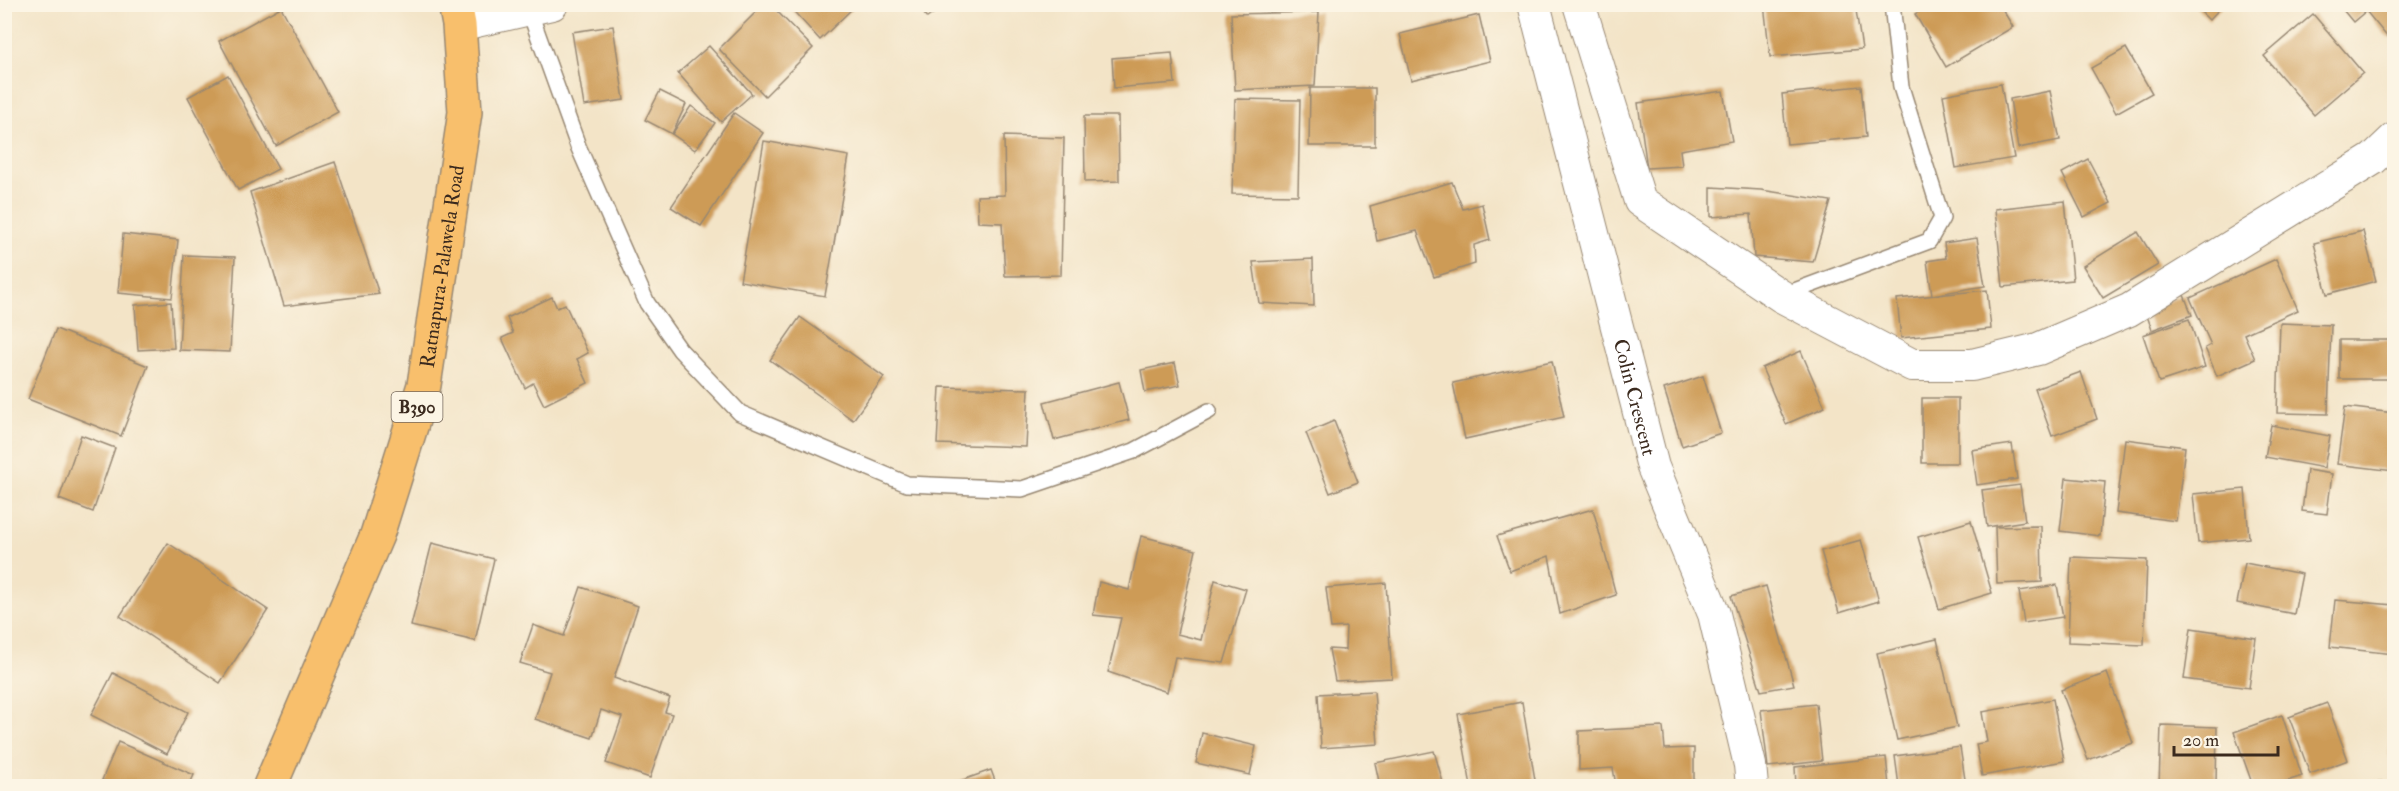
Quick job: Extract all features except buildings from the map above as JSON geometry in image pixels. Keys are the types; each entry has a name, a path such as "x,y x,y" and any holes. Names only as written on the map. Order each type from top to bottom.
{"main road":[{"name":"Ratnapura-Palawela Road","path":"270,786 377,535 424,385 465,112 457,15"}],"street":[{"name":"Colin Crescent","path":"1534,4 1653,467 1714,614 1750,765 1752,786"},
{"path":"1579,4 1640,201 1781,296 1912,365 1972,365 2038,349 2129,310 2373,159 2394,139"},
{"path":"457,15 540,7"}],"lane":[{"path":"1781,296 1929,241 1942,218 1901,87 1892,4"},
{"path":"540,7 578,146 647,303 680,350 740,413 907,484 1022,489 1134,451 1209,411"}]}
